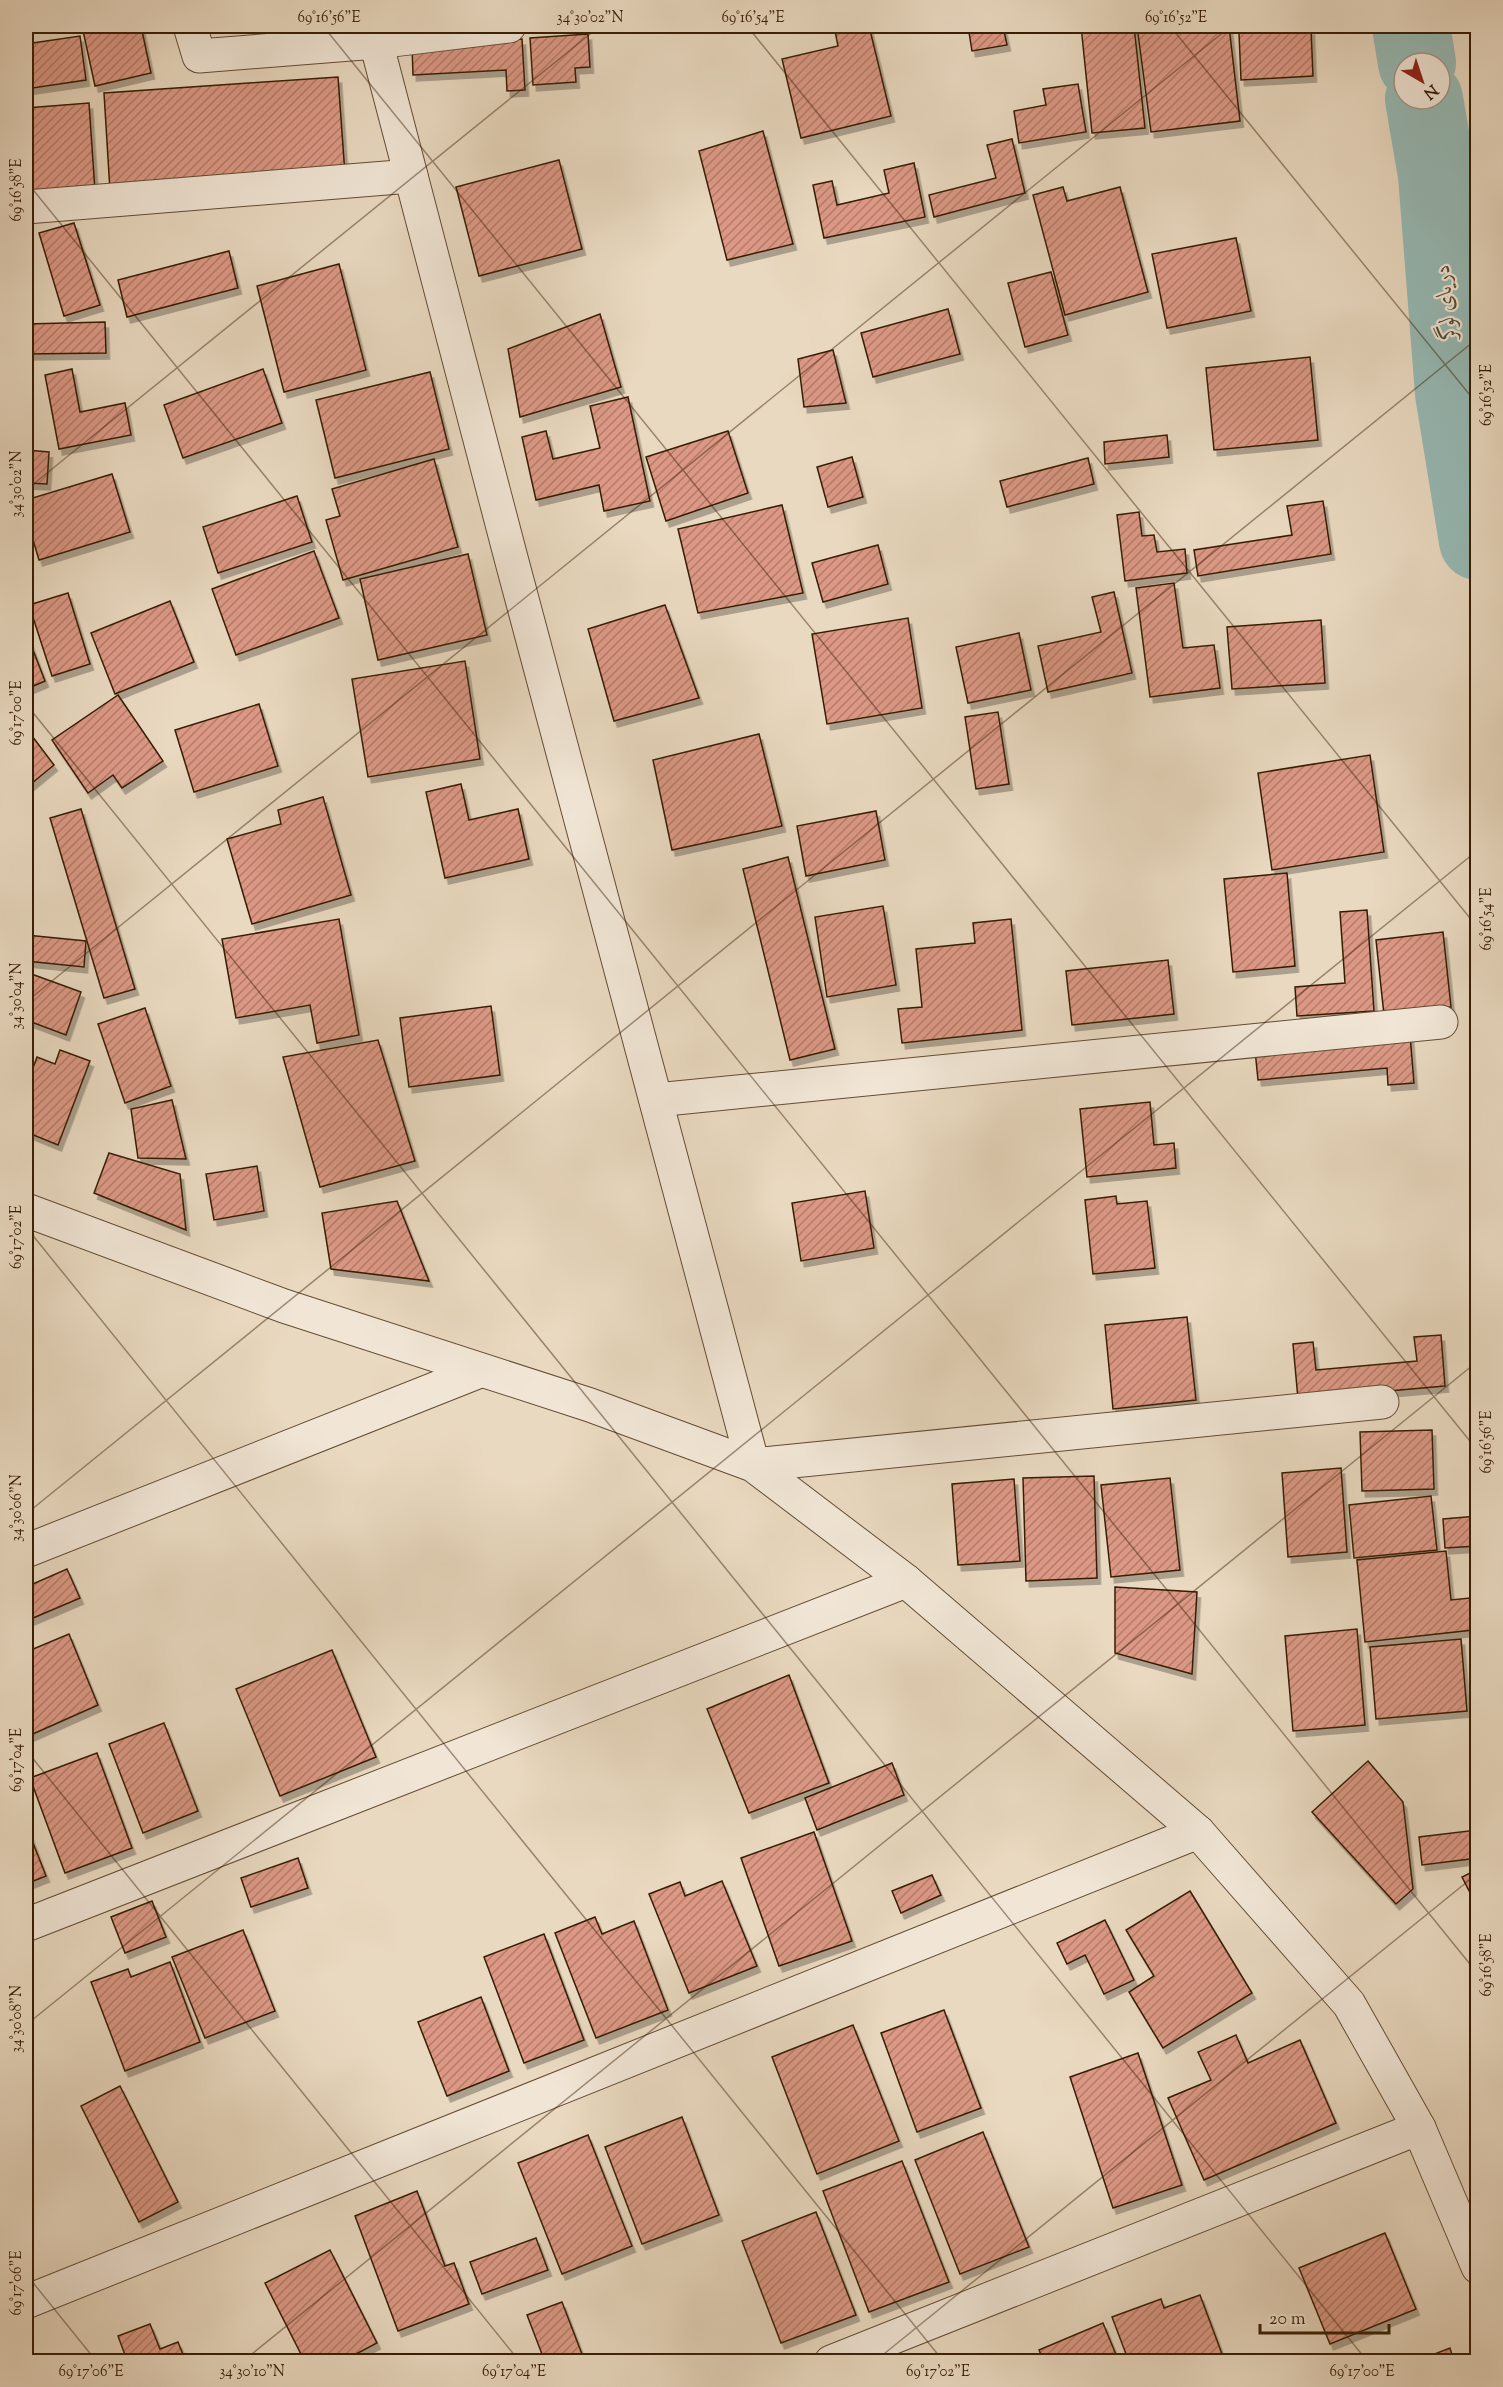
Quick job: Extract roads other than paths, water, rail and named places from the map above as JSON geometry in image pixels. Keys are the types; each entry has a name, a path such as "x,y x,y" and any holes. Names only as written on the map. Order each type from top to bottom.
{"street":[{"path":"190,26 198,56 376,42 509,26"},
{"path":"376,42 753,1465"},
{"path":"26,207 411,176"},
{"path":"656,1100 1441,1022"},
{"path":"26,1210 285,1306 590,1405 753,1465 906,1581 1198,1832 1349,2004 1419,2128 1478,2267"},
{"path":"26,1551 480,1371"},
{"path":"753,1465 1382,1402"},
{"path":"26,1925 906,1581"},
{"path":"26,2302 1198,1832"},
{"path":"831,2361 1419,2128"}],"waterway":[{"name":"دریای لوگر","path":"1411,26 1415,51"},
{"name":"دریای لوگر","path":"1426,111 1437,175 1454,393 1478,541"}]}
